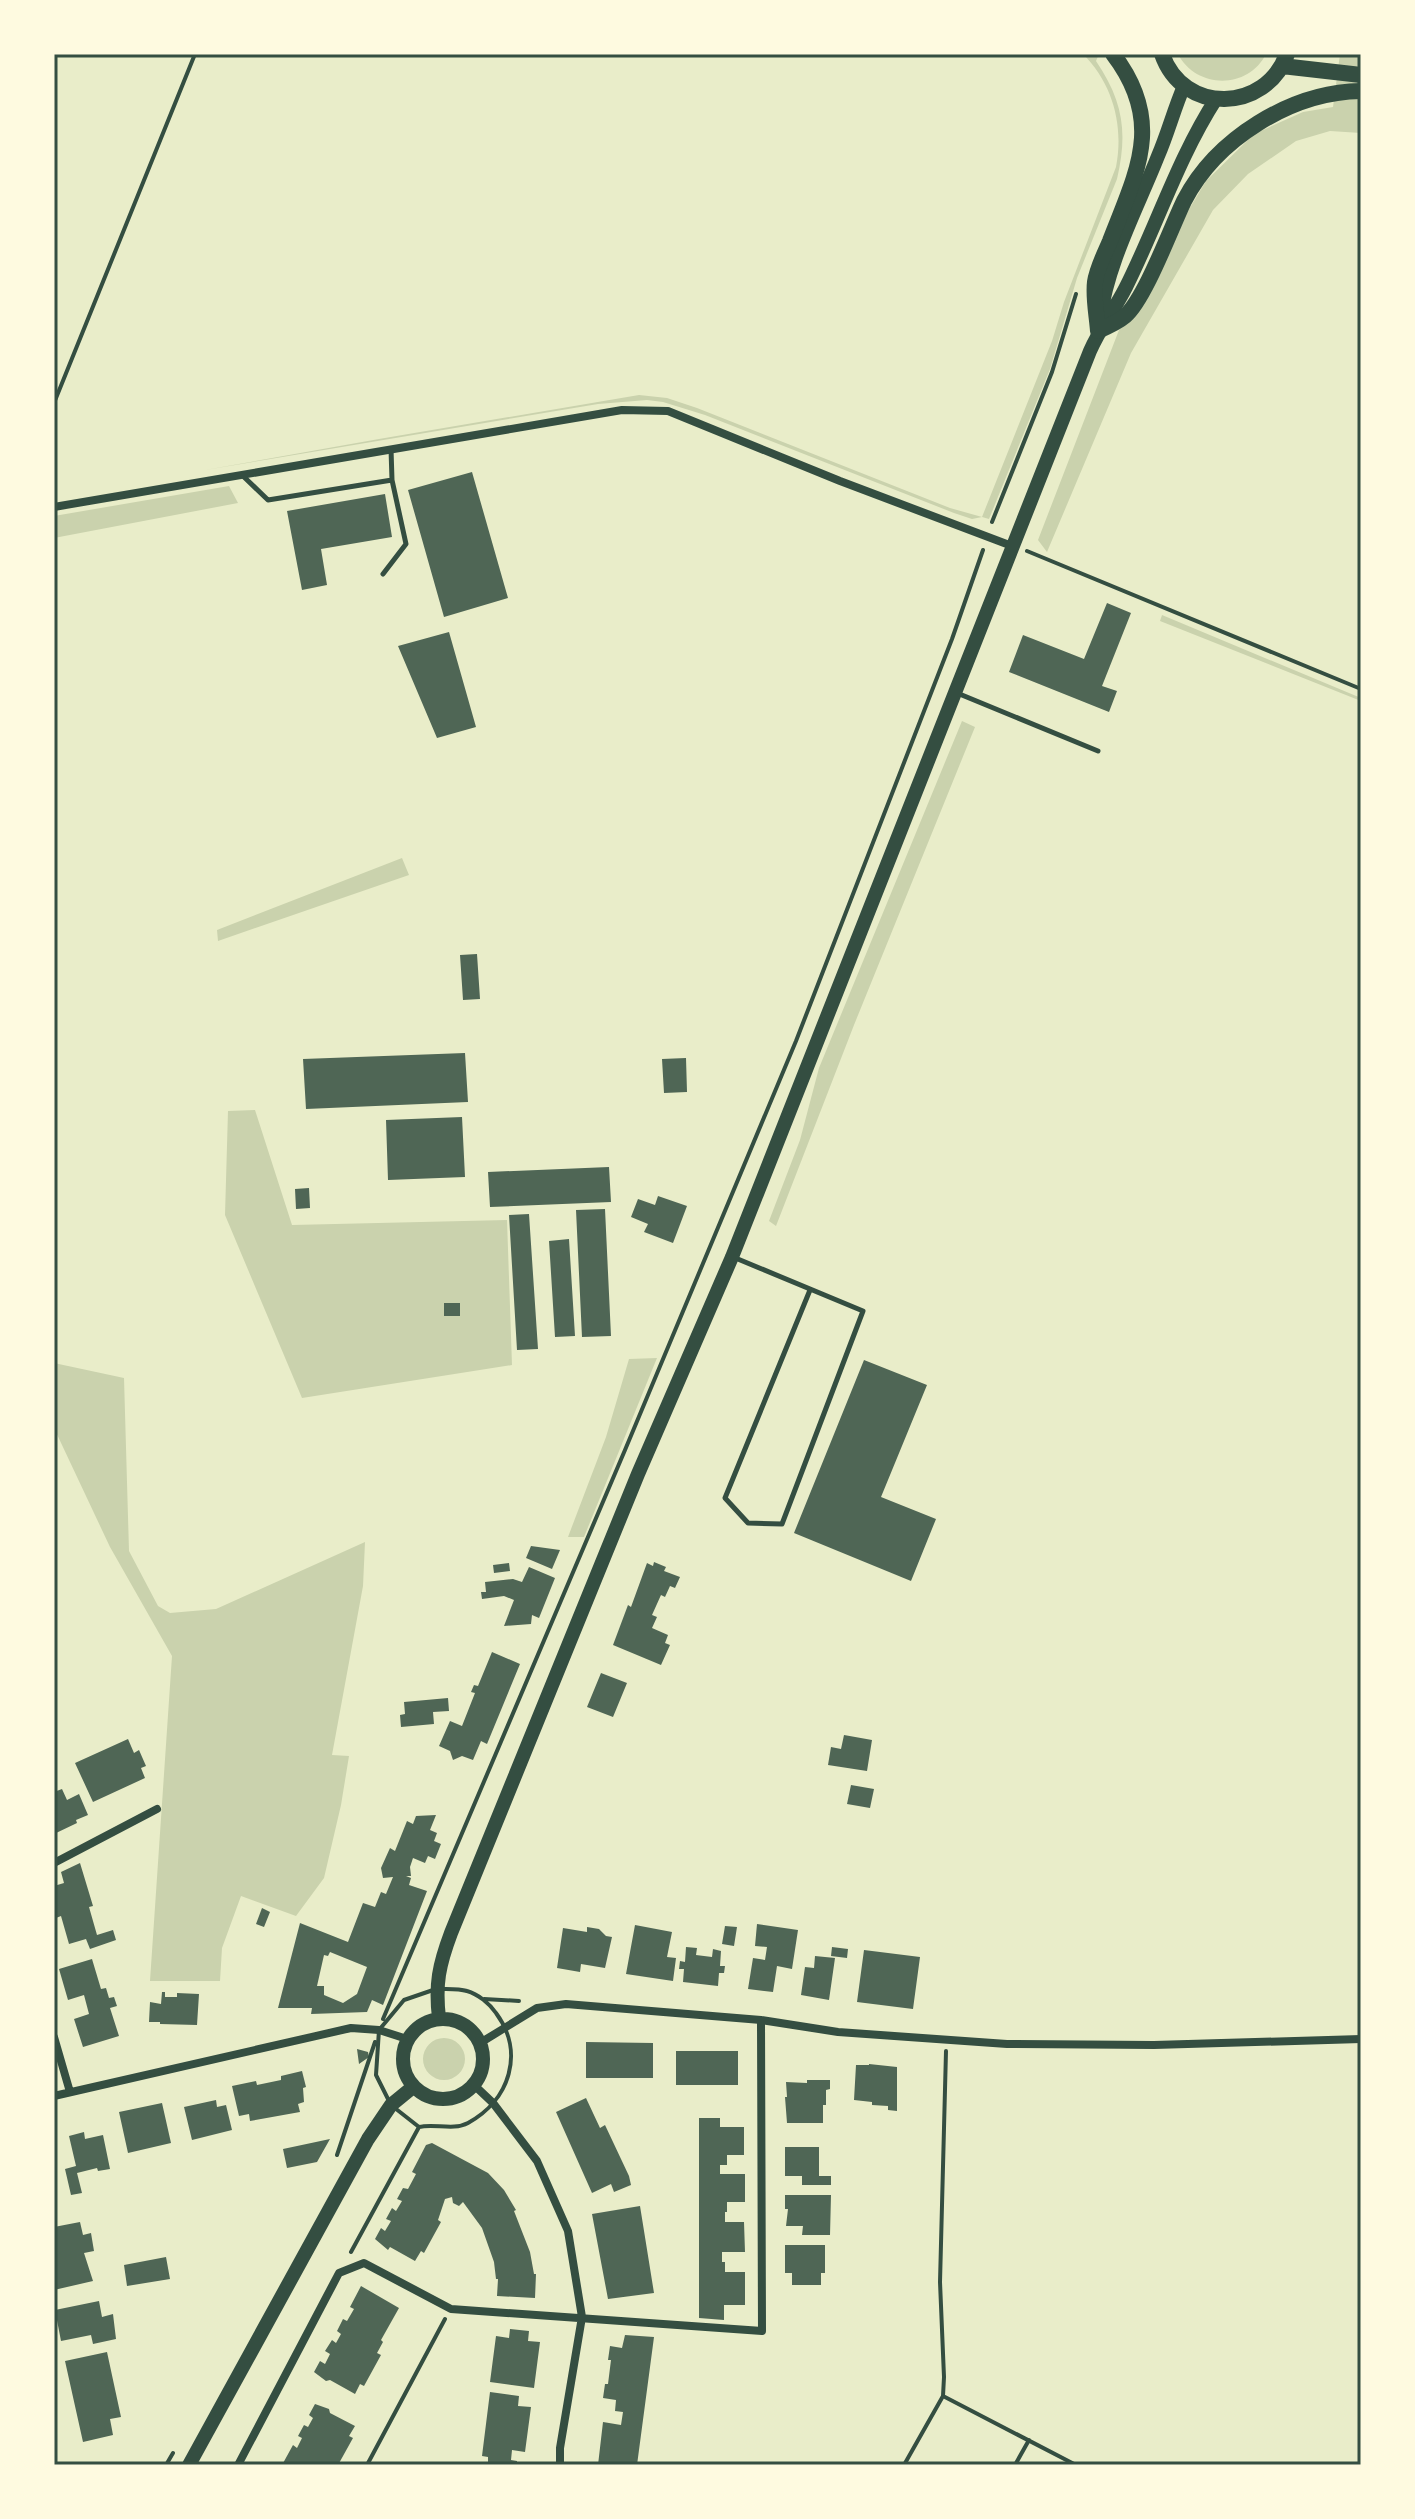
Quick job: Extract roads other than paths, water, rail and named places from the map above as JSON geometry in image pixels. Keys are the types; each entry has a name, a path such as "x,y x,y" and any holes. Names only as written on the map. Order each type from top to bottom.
{"main road":[{"path":"1098,331 1095,281 1140,162 1143,141 1141,115 1133,87 1113,54"},
{"path":"1162,54 1166,65 1184,86 1197,94 1216,99 1254,93 1274,77 1284,60 1361,75"},
{"path":"1098,331 1108,281 1184,86"},
{"path":"1098,331 1126,316 1140,295 1186,197 1215,158 1263,120 1284,110 1335,94 1361,91"},
{"path":"439,2018 436,1989 440,1963 462,1905 638,1474 732,1257 1098,331 1125,289 1197,129 1216,99"},
{"path":"439,2018 452,2019 473,2032 480,2043 483,2065 474,2085 463,2094 437,2099 413,2087 402,2064 407,2039 415,2029 439,2018"},
{"path":"189,2465 368,2139 391,2105 413,2087"}],"street":[{"path":"54,507 622,410 668,411 1012,546"},
{"path":"54,1863 157,1809"},
{"path":"480,2043 537,2008 566,2004 761,2020 838,2032 1007,2044 1154,2045 1361,2039"},
{"path":"238,2465 339,2273 364,2263 451,2309 762,2331 761,2020"},
{"path":"54,2096 351,2028 379,2030 407,2039"},
{"path":"54,2037 70,2092"},
{"path":"474,2085 493,2103 537,2161 568,2231 582,2317 560,2448 560,2465"}],"lane":[{"path":"383,574 406,544 392,480 391,449"},
{"path":"242,475 268,500 392,480"},
{"path":"956,693 1098,751"},
{"path":"732,1257 863,1311 782,1524 748,1523 725,1498 810,1290"}]}
